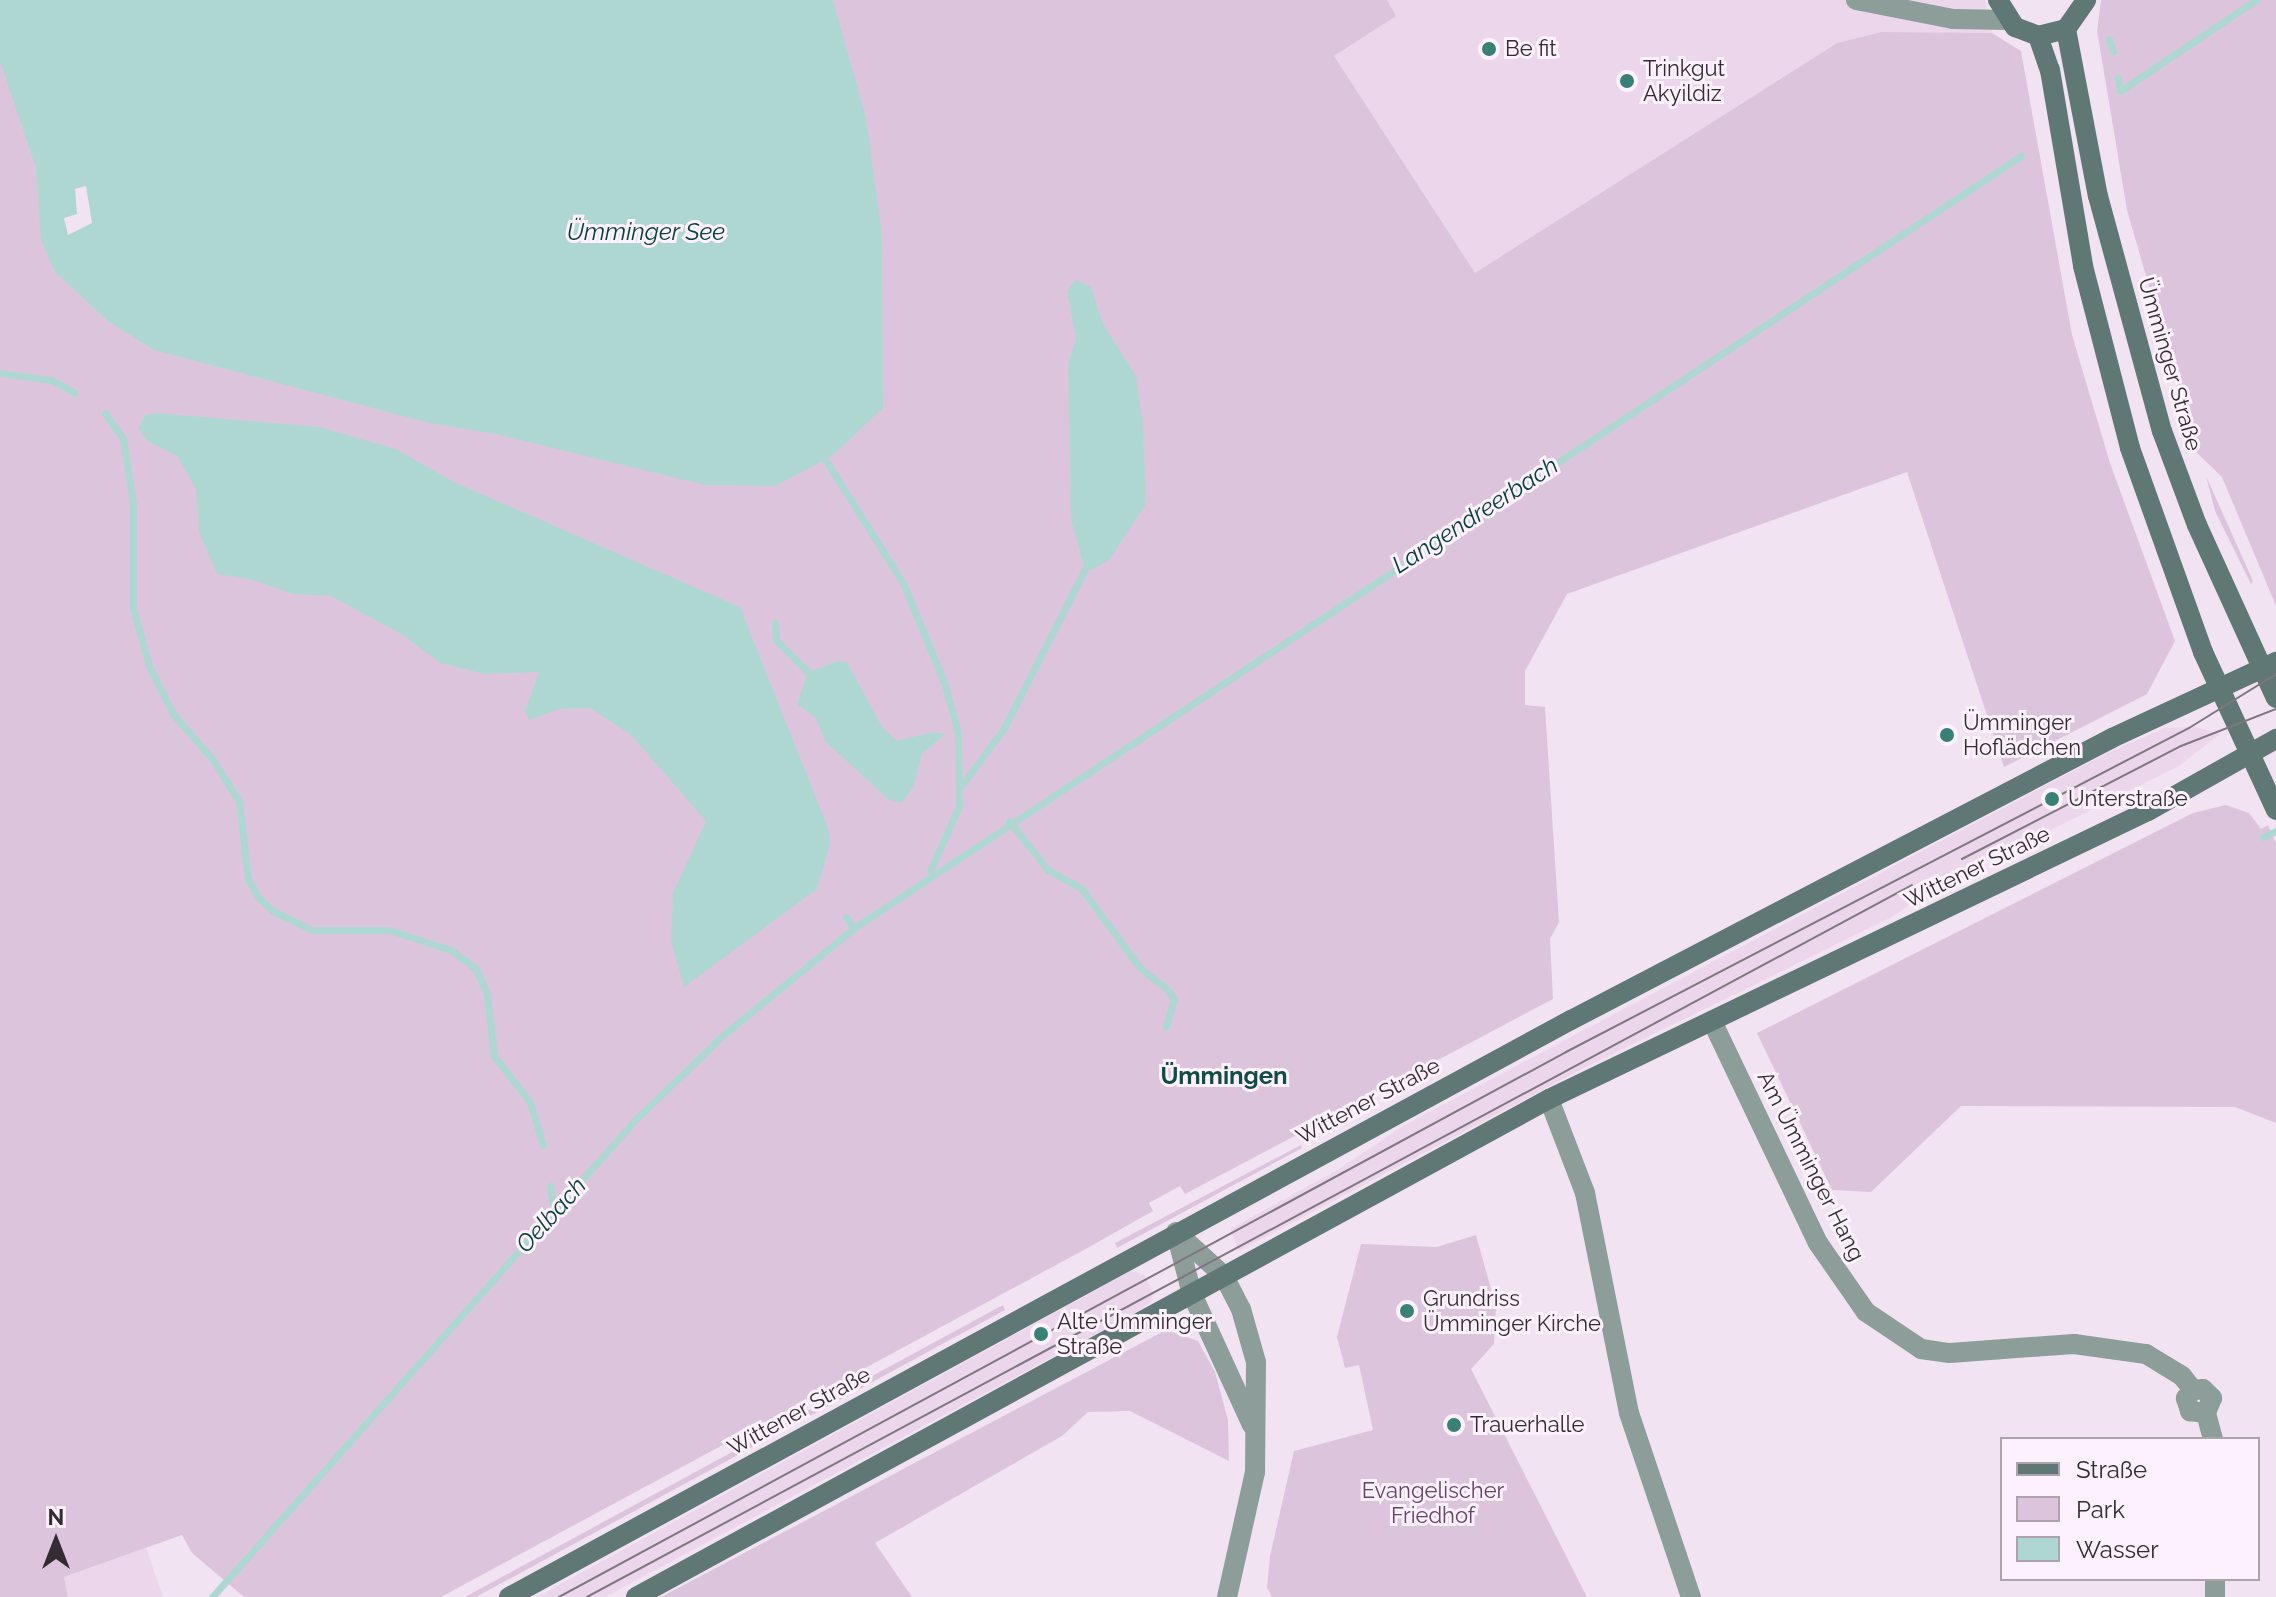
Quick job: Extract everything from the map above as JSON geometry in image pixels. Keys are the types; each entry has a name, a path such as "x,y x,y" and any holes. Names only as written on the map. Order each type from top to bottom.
{"main road":[{"path":"1998,0 2007,20 2038,36 2066,29 2086,0"},
{"name":"Ümminger Straße","path":"2066,29 2098,196 2162,431 2269,666 2276,698"},
{"path":"2038,36 2050,70 2080,252 2113,390 2150,511 2218,689 2276,810"},
{"name":"Wittener Straße","path":"509,1597 1571,1020 2112,738 2269,666"},
{"path":"2249,754 2276,739"},
{"name":"Wittener Straße","path":"636,1597 1549,1099 2148,811 2249,754"}],"street":[{"path":"1856,0 1953,19 2007,20"},
{"path":"1890,7 1937,0"},
{"name":"Am Ümminger Hang","path":"1712,1021 1818,1243 1866,1312 1921,1349 1950,1353 2114,1345 2146,1354 2182,1376 2193,1390 2209,1392 2213,1405 2206,1413 2212,1437"},
{"path":"1549,1099 1585,1193 1629,1413 1691,1597"},
{"path":"1176,1232 1224,1276 1241,1309 1256,1362 1256,1437 1250,1503 1227,1597"},
{"path":"1176,1232 1192,1294 1231,1372 1256,1437"}],"shaded area":[{"path":"1297,0 1985,0 1992,33 1881,32 1837,43 1475,274"},
{"path":"2195,727 2220,734 2179,766 1940,885 1890,918 1584,1068 1239,1251 1230,1229 1336,1171 1403,1126 2107,753 2165,728"},
{"path":"1131,1271 1144,1275 1154,1294 1148,1305 1127,1317 605,1597 537,1597"},
{"path":"146,1548 163,1597 68,1597 64,1577"}],"green space":[{"path":"0,0 1387,0 1396,16 1334,56 1475,273 1837,43 1881,32 1992,33 2021,51 2072,335 2110,463 2175,641 2147,694 2004,767 1907,472 1567,594 1525,671 1525,705 1545,707 1559,922 1550,939 1553,999 1185,1194 1180,1186 1149,1203 1153,1211 1082,1251 441,1597 244,1597 192,1553 182,1535 64,1577 68,1597 0,1597"},
{"path":"2101,0 2276,0 2276,606 2222,477 2197,453 2127,210 2097,31"},
{"path":"2206,476 2253,581 2251,584 2215,511"},
{"path":"2226,805 2249,813 2261,829 2268,825 2276,843 2276,1123 2235,1107 1961,1106 1871,1192 1832,1190 1757,1033 2193,813"},
{"path":"1301,1145 1302,1148 1117,1248 1115,1243"},
{"name":"Evangelischer Friedhof","path":"1476,1235 1496,1307 1494,1344 1471,1369 1587,1597 1272,1597 1267,1588 1270,1556 1294,1451 1373,1430 1359,1365 1345,1368 1337,1337 1361,1244 1437,1247"},
{"path":"1003,1305 1005,1310 666,1494 476,1597 465,1597"},
{"path":"1166,1330 1198,1341 1215,1372 1228,1420 1229,1461 1130,1411 1088,1412 1062,1436 875,1543 912,1597 661,1597"}],"water":[{"name":"Ümminger See","path":"0,0 833,0 866,118 882,235 883,408 832,456 775,486 705,485 496,434 429,423 154,350 109,322 55,272 41,240 36,168 0,61"},
{"path":"1076,280 1091,287 1103,324 1136,376 1143,427 1146,504 1110,559 1094,569 1085,569 1071,520 1068,364 1076,339 1067,291"},
{"path":"157,413 320,427 396,449 454,482 740,607 828,828 830,844 817,889 684,987 671,941 673,893 706,821 631,735 590,708 559,709 529,720 525,710 539,672 485,674 440,663 403,635 331,596 293,594 250,579 217,574 199,532 196,489 177,456 147,441 138,429 145,415"},
{"path":"838,661 847,662 882,727 897,741 933,732 945,734 922,754 914,785 902,803 889,800 825,741 816,718 797,704 808,672"}],"pier":[{"path":"86,186 92,223 68,235 64,218 77,214 75,189"}],"waterway":[{"name":"Langendreerbach","path":"2118,78 2120,91 2256,0"},
{"path":"2109,39 2113,51"},
{"name":"Oelbach","path":"212,1597 634,1121 722,1036 854,928 2021,156"},
{"path":"0,373 52,380 75,393"},
{"path":"105,413 123,439 133,503 133,608 149,666 173,714 213,760 239,802 248,879 258,897 273,911 312,930 389,930 451,950 476,969 487,994 494,1056 530,1102 543,1145"},
{"path":"823,456 903,583 945,685 958,733 959,806 930,871"},
{"path":"962,785 1004,728 1085,569"},
{"path":"775,623 776,640 808,672"},
{"path":"1009,821 1048,870 1081,888 1140,968 1168,990 1174,1000 1166,1027"},
{"path":"2263,837 2276,831"},
{"path":"846,917 854,928"},
{"name":"Oelbach","path":"550,1186 553,1207"}],"tram line":[{"path":"559,1597 1566,1052 2189,728 2276,674"},
{"path":"1962,859 2181,746 2276,709"},
{"path":"587,1597 1912,885"}],"place":[{"name":"Be fit","path":"1489,49"},
{"name":"Trinkgut Akyildiz","path":"1627,81"},
{"name":"Ümminger Hoflädchen","path":"1947,735"},
{"name":"Unterstraße","path":"2052,799"},
{"name":"Grundriss Ümminger Kirche","path":"1407,1311"},
{"name":"Alte Ümminger Straße","path":"1041,1334"},
{"name":"Trauerhalle","path":"1454,1425"}],"district":[{"name":"Ümmingen","path":"1224,1076"}]}
